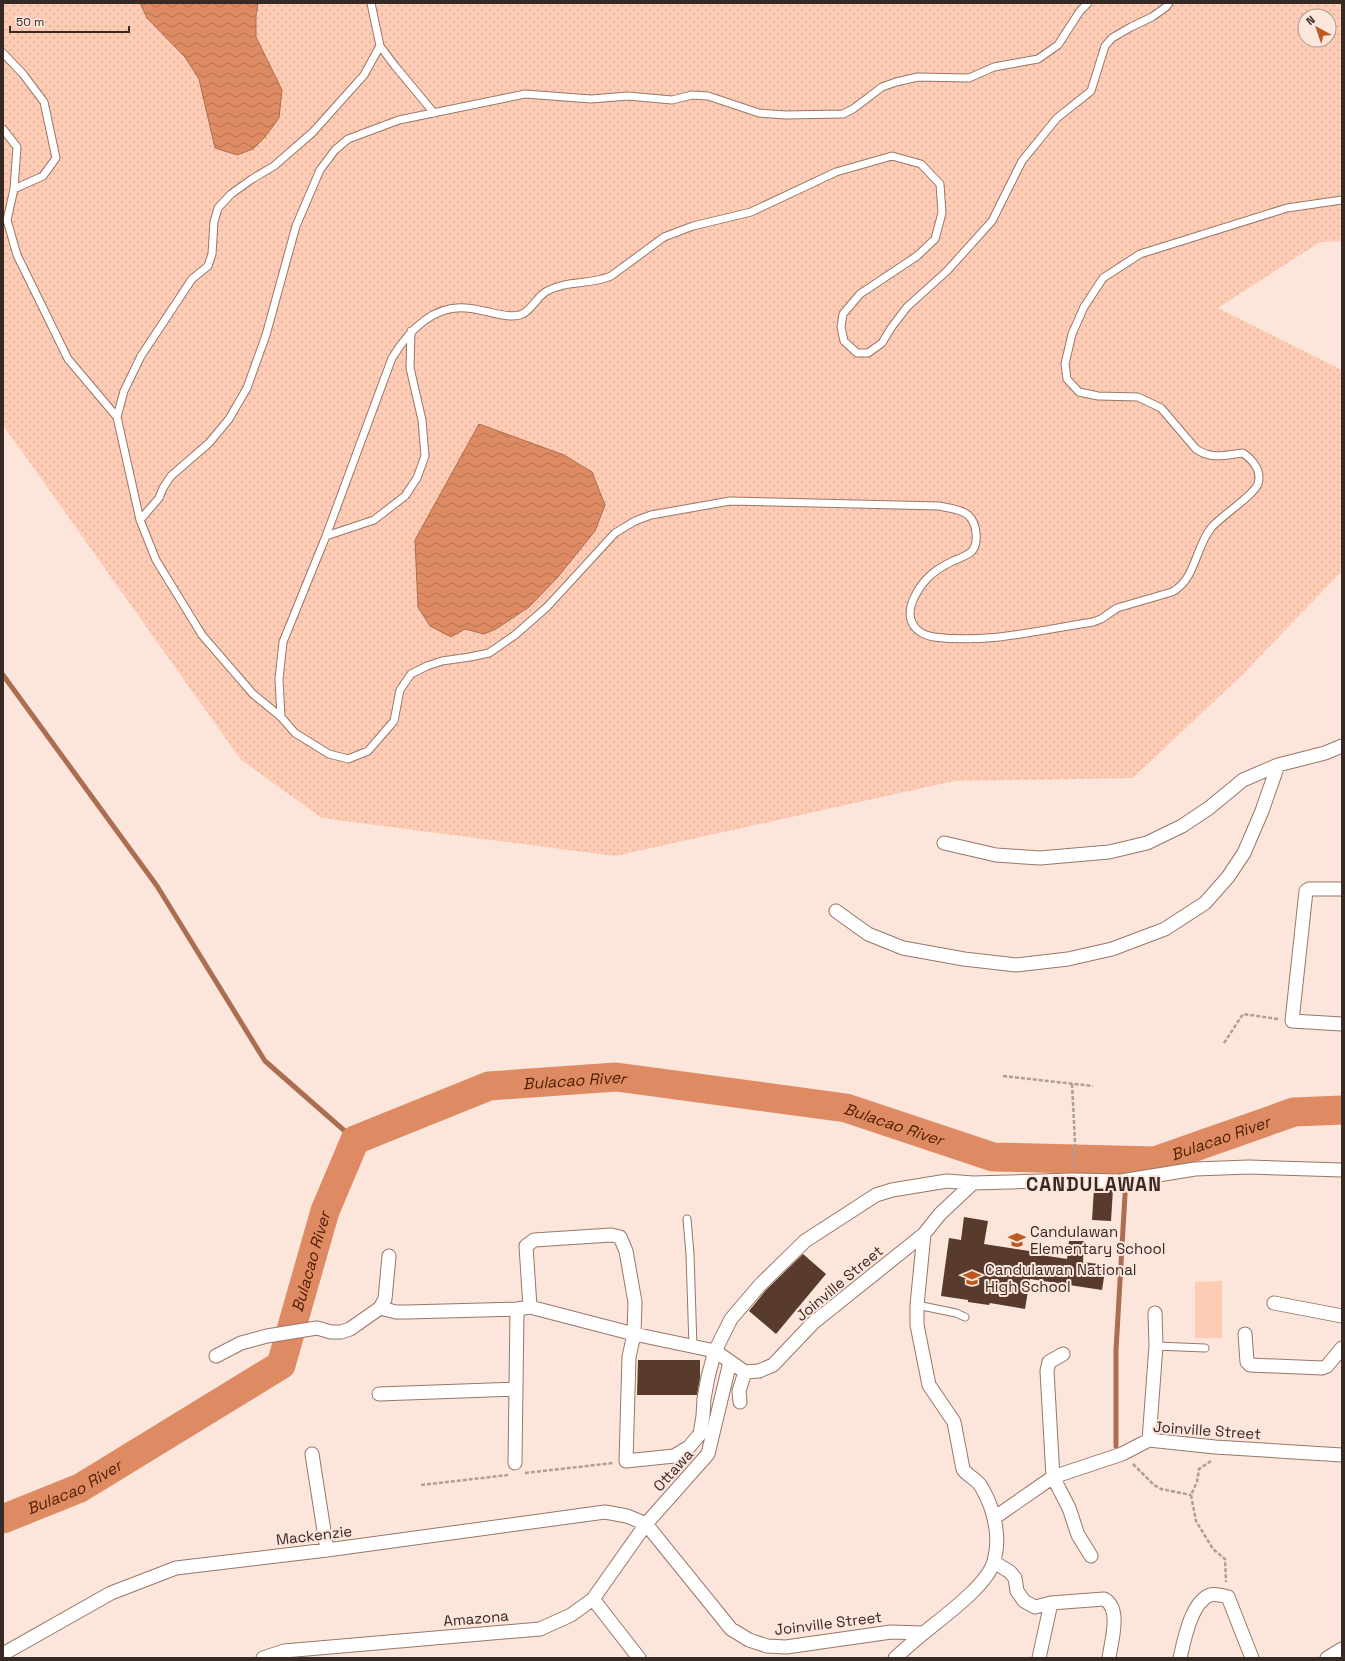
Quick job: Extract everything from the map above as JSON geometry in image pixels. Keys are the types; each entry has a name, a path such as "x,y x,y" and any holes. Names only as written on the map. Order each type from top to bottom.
{"street":[{"path":"944,843 996,855 1040,858 1116,850 1147,843 1182,826 1209,808 1243,780 1278,766 1325,754 1342,746"},
{"path":"836,911 868,934 903,948 964,959 1016,965 1068,959 1112,949 1165,929 1204,903 1209,898 1228,877 1244,853 1262,811 1278,766"},
{"path":"1342,889 1309,888 1306,891 1292,1021 1342,1024"},
{"path":"515,1471 516,1389 523,1308 526,1246 534,1240 616,1235 622,1240 626,1251 635,1302 634,1334 629,1357 626,1461 674,1456 689,1447 700,1434 704,1399 715,1351 731,1319 760,1285 806,1241 876,1195 892,1190 947,1181 974,1183 1072,1180 1125,1181 1195,1169 1249,1167 1342,1170"},
{"name":"Joinville Street","path":"745,1372 759,1371 773,1366 813,1323 924,1234 940,1214 974,1183"},
{"path":"895,1658 923,1633 961,1603 979,1585 994,1562 997,1546 994,1518 983,1488 963,1469 954,1422 929,1384 917,1325 917,1305 924,1234"},
{"path":"216,1356 240,1344 280,1333 317,1328 331,1332 341,1332 350,1329 380,1308 384,1299 389,1256"},
{"path":"1274,1303 1342,1316"},
{"path":"380,1308 396,1312 407,1312 523,1308 715,1351 745,1372 739,1391 740,1402"},
{"path":"1149,1440 1156,1346 1155,1313"},
{"path":"1246,1334 1247,1362 1250,1365 1322,1368 1327,1366 1342,1348"},
{"path":"1063,1354 1049,1362 1047,1371 1053,1477 1069,1508 1078,1535 1091,1556"},
{"name":"Ottawa","path":"646,1524 708,1454 730,1362"},
{"path":"379,1394 516,1389"},
{"name":"Joinville Street","path":"994,1518 1053,1477 1122,1454 1149,1440 1215,1447 1342,1455"},
{"path":"312,1454 327,1550"},
{"name":"Mackenzie","path":"3,1654 111,1593 176,1568 327,1550 605,1512 627,1516 646,1524"},
{"name":"Joinville Street","path":"646,1524 731,1629 749,1640 767,1646 786,1647 891,1632 923,1633"},
{"name":"Amazona","path":"264,1658 284,1651 540,1629 571,1615 593,1599 646,1524"},
{"path":"994,1562 1010,1572 1015,1578 1017,1591 1024,1601 1035,1607 1051,1603 1104,1598 1109,1601 1115,1614 1108,1658"},
{"path":"1180,1658 1187,1629 1196,1607 1210,1595 1218,1594 1228,1598 1252,1658"},
{"path":"593,1599 639,1658"},
{"path":"1039,1658 1051,1603"},
{"path":"1327,1658 1342,1649"}],"lane":[{"path":"371,3 380,46 434,113"},
{"path":"140,520 159,498 172,476 209,443 229,419 246,388 266,335 296,226 320,170 335,150 348,139 399,120 525,94 591,99 628,96 672,100 692,95 708,96 758,113 785,115 843,114 853,109 873,92 896,82 918,77 969,78 994,67 1038,59 1058,45 1080,11 1088,3"},
{"path":"280,717 279,679 283,642 326,536 392,358 402,342 412,331 433,315 448,310 465,307 508,315 519,315 529,310 546,292 563,285 602,280 611,276 664,237 693,226 751,212 836,172 892,156 921,164 940,184 942,212 935,238 917,256 860,294 843,314 841,327 844,340 857,353 868,353 882,343 907,307 947,271 992,222 1022,161 1057,118 1091,91 1105,46 1112,38 1152,17 1169,3"},
{"path":"117,417 124,391 141,356 192,279 208,266 212,254 214,222 218,208 231,194 274,166 313,132 364,75 380,46"},
{"path":"3,53 23,74 44,102 56,158 43,176 14,189"},
{"path":"3,129 17,147 14,189 8,220 17,255 68,359 117,417 140,520 156,560 202,635 253,694 280,717 295,733 329,754 348,759 368,751 394,721 400,690 411,674 427,666 488,653 515,635 547,607 616,533 634,522 651,515 730,501 939,506 955,509 968,515 976,531 976,545 970,553 929,575 917,590 910,608 910,615 913,626 924,636 957,640 979,639 1093,622 1101,619 1117,608 1172,592 1180,587 1188,578 1210,530 1217,522 1251,493 1257,485 1259,476 1256,467 1251,459 1243,453 1212,457 1204,454 1196,449 1161,408 1138,397 1098,396 1079,392 1067,380 1065,364 1072,334 1084,307 1103,278 1140,254 1287,208 1342,200"},
{"path":"326,536 374,520 405,496 417,478 425,456 422,420 410,368 412,331"},
{"path":"687,1218 690,1254 693,1347"},
{"path":"917,1305 956,1313 965,1317"},
{"path":"1156,1346 1205,1348"}],"path":[{"path":"1224,1043 1243,1014 1292,1021"},
{"path":"1003,1076 1093,1086"},
{"path":"1072,1084 1075,1164"},
{"path":"1215,1447 1211,1460 1200,1469 1197,1482 1191,1495 1196,1521 1213,1549 1225,1559 1225,1590 1228,1598"},
{"path":"1122,1454 1154,1485 1191,1495"},
{"path":"515,1471 526,1473 626,1461"},
{"path":"421,1485 519,1470 526,1473"}],"shaded area":[{"path":"3,3 1342,3 1342,241 1320,242 1218,308 1342,370 1342,571 1242,675 1133,778 954,781 615,856 322,818 241,760 3,425"},
{"path":"1222,1281 1222,1338 1195,1338 1195,1282"}],"water":[{"path":"140,3 258,3 256,16 256,37 282,90 279,118 265,137 253,149 237,155 215,148 199,79 185,57 147,18"},
{"path":"479,424 564,455 592,472 605,505 595,531 557,578 529,607 496,629 484,634 465,629 451,637 430,626 418,607 415,540"}],"building":[{"path":"1094,1188 1113,1189 1111,1221 1092,1220"},
{"path":"964,1217 988,1221 984,1244 1036,1252 1035,1254 1067,1259 1069,1241 1084,1241 1083,1262 1106,1265 1102,1290 1030,1279 1025,1309 990,1303 989,1305 968,1302 968,1300 941,1296 949,1238 961,1240"},
{"path":"803,1254 826,1274 776,1334 749,1311 766,1290"},
{"path":"638,1360 700,1360 700,1378 697,1395 637,1395"}],"waterway":[{"path":"3,675 157,886 265,1061 355,1140"},
{"name":"Bulacao River","path":"3,1519 80,1488 281,1365 325,1211 355,1140 489,1086 616,1077 846,1108 993,1157 1155,1161 1294,1112 1342,1110"},
{"path":"1116,1446 1116,1350 1127,1160"}],"place":[{"name":"Candulawan Elementary School","path":"1017,1240"},
{"name":"Candulawan National High School","path":"972,1278"}],"district":[{"name":"CANDULAWAN","path":"1094,1184"}]}
